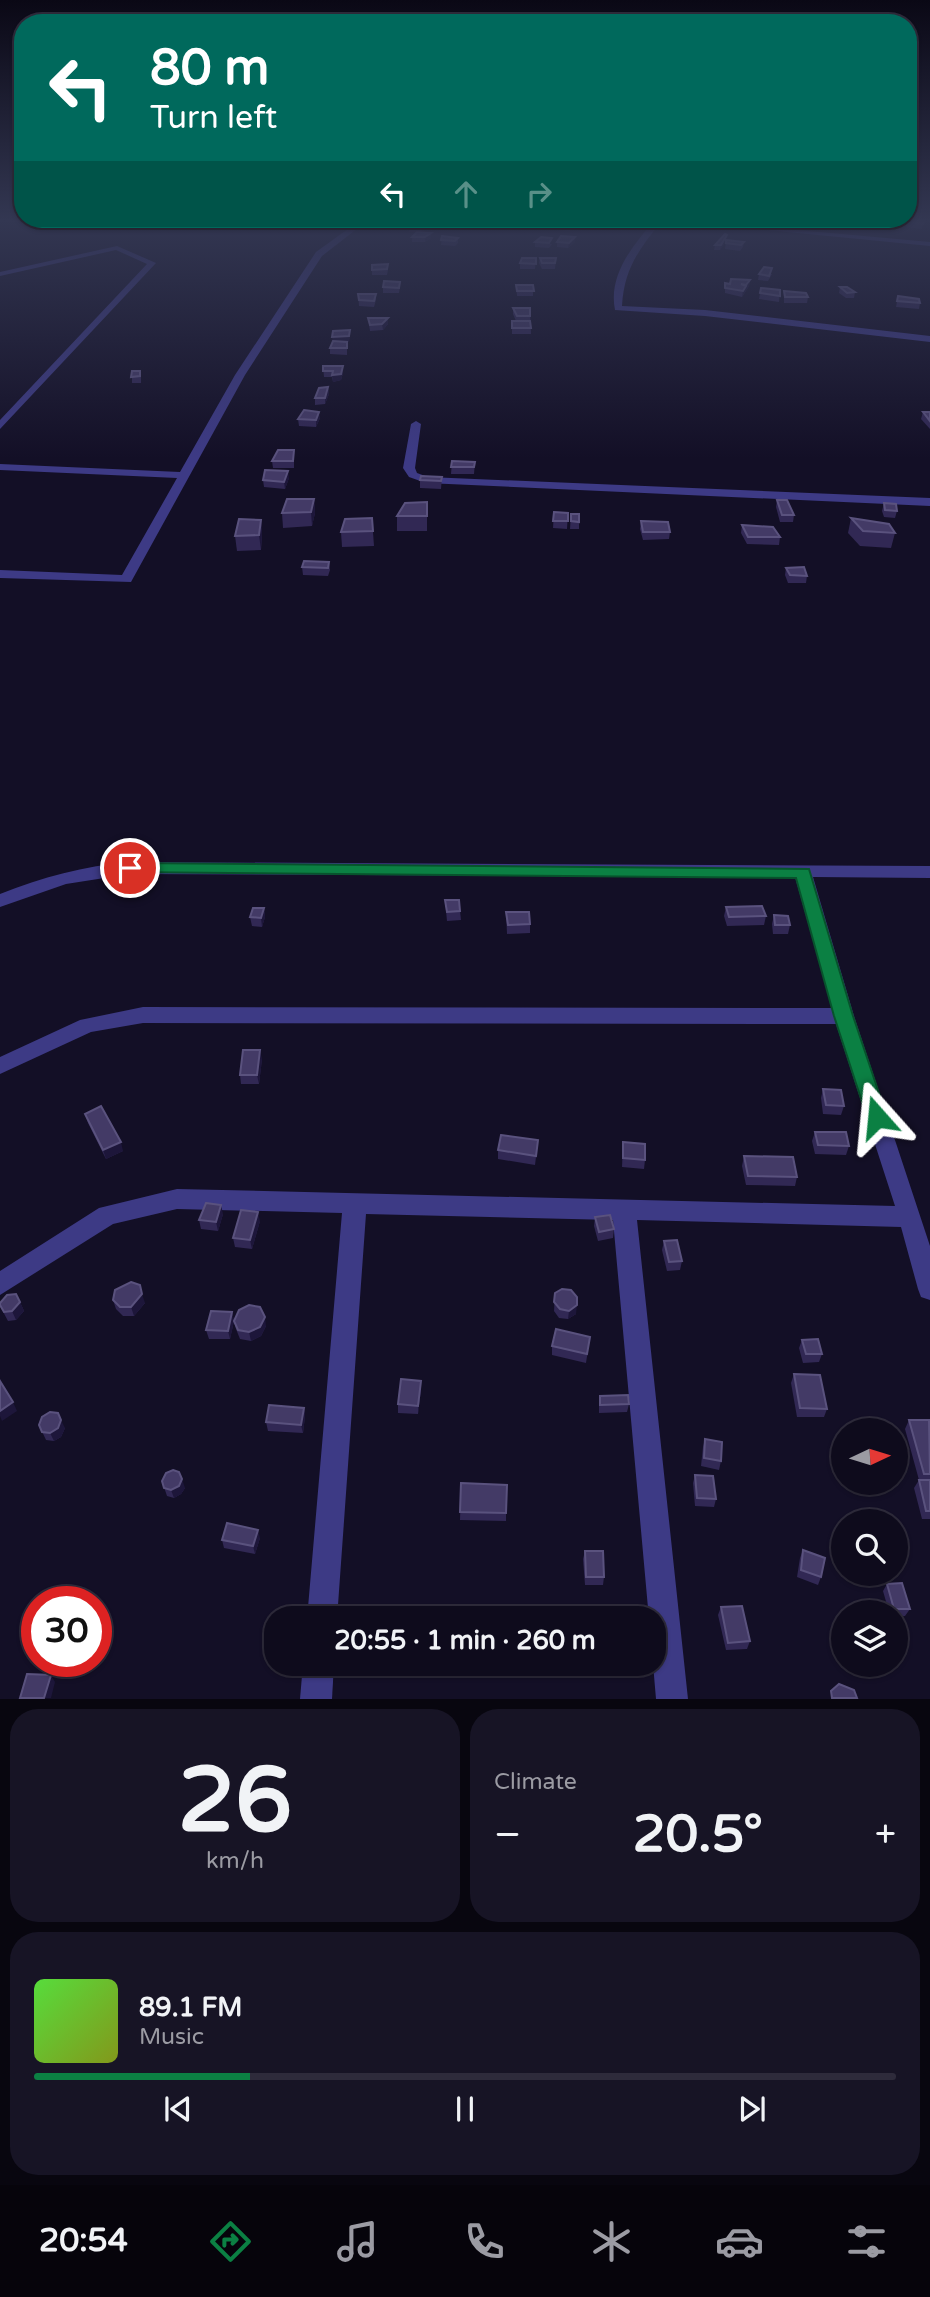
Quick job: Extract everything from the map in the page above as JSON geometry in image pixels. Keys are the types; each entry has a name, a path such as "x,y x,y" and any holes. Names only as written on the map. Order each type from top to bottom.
{"street":[{"path":"0,426 117,300"},
{"path":"0,574 126,579 240,374 289,300"},
{"path":"618,300 618,308 705,313 930,338"},
{"path":"416,424 409,468 413,475 426,480 930,502"},
{"path":"0,467 182,475"},
{"path":"0,901 52,880 89,872 130,868 930,872"},
{"path":"803,873 844,1016 910,1217 930,1290"},
{"path":"0,1066 87,1025 143,1015 844,1016"},
{"path":"0,1284 107,1215 177,1199 910,1217"},
{"path":"323,1606 355,1203"},
{"path":"624,1211 672,1699"},
{"path":"316,1699 318,1676"}],"building":[{"path":"919,300 920,303 897,301"},
{"path":"513,308 530,308 530,316 517,316"},
{"path":"368,318 388,318 382,324 370,325"},
{"path":"512,321 530,321 531,328 512,328"},
{"path":"350,330 349,336 332,337 333,331"},
{"path":"333,341 347,342 347,348 330,348"},
{"path":"323,366 343,366 341,374 332,375 333,371 323,371"},
{"path":"132,371 140,371 140,376 131,377"},
{"path":"328,387 325,398 315,398 319,388"},
{"path":"304,410 319,412 316,420 298,419"},
{"path":"923,412 930,412 930,421"},
{"path":"278,450 294,450 293,461 272,461"},
{"path":"452,461 475,462 474,467 451,467"},
{"path":"265,470 288,471 284,482 263,480"},
{"path":"421,476 442,477 441,481 420,480"},
{"path":"287,499 314,499 311,512 282,513"},
{"path":"777,500 787,500 794,515 782,515"},
{"path":"427,502 427,516 397,516 405,503"},
{"path":"884,503 896,504 897,511 885,510"},
{"path":"554,512 568,513 568,521 553,521"},
{"path":"571,514 579,514 579,522 571,521"},
{"path":"372,518 373,531 341,532 345,519"},
{"path":"851,518 889,524 895,533 863,531"},
{"path":"239,519 261,520 259,535 235,536"},
{"path":"641,521 668,522 670,532 643,532"},
{"path":"742,525 773,527 780,537 748,537"},
{"path":"304,561 329,562 328,568 302,567"},
{"path":"804,567 807,576 790,575 786,568"},
{"path":"445,900 459,900 460,911 447,912"},
{"path":"762,906 766,916 729,917 726,907"},
{"path":"253,908 264,908 261,918 250,917"},
{"path":"506,912 529,912 530,924 508,925"},
{"path":"774,915 788,916 790,925 775,925"},
{"path":"243,1050 260,1050 257,1075 240,1075"},
{"path":"823,1089 841,1090 844,1106 826,1105"},
{"path":"101,1106 121,1142 103,1150 85,1114"},
{"path":"815,1132 846,1132 849,1146 818,1145"},
{"path":"501,1135 538,1140 536,1156 498,1150"},
{"path":"623,1142 645,1144 645,1160 623,1158"},
{"path":"744,1156 793,1157 797,1177 748,1176"},
{"path":"206,1203 221,1205 216,1222 199,1220"},
{"path":"241,1210 258,1212 250,1240 233,1238"},
{"path":"610,1215 614,1229 599,1232 595,1217"},
{"path":"677,1240 682,1261 669,1262 664,1241"},
{"path":"131,1282 140,1285 142,1294 131,1307 120,1307 113,1300 115,1290"},
{"path":"562,1289 571,1290 577,1297 577,1305 569,1311 560,1309 554,1302 555,1293"},
{"path":"16,1294 20,1302 12,1311 4,1312 0,1303 7,1295"},
{"path":"249,1305 260,1307 265,1317 260,1327 249,1332 238,1330 234,1321 239,1310"},
{"path":"211,1311 232,1312 228,1331 206,1330"},
{"path":"556,1329 590,1337 587,1354 552,1346"},
{"path":"818,1339 822,1354 806,1354 802,1340"},
{"path":"794,1374 820,1375 827,1409 800,1408"},
{"path":"401,1379 421,1381 418,1406 398,1404"},
{"path":"0,1381 13,1402 0,1411"},
{"path":"628,1395 629,1404 600,1405 600,1396"},
{"path":"269,1405 304,1408 301,1425 266,1422"},
{"path":"50,1412 58,1413 61,1420 58,1428 50,1433 42,1432 39,1425 42,1417"},
{"path":"909,1420 929,1420 930,1474 924,1474"},
{"path":"705,1439 722,1442 721,1461 704,1458"},
{"path":"173,1470 179,1472 182,1479 179,1486 171,1490 164,1488 162,1481 166,1473"},
{"path":"695,1475 713,1476 716,1499 697,1498"},
{"path":"919,1480 930,1480 930,1511 926,1511"},
{"path":"461,1483 507,1485 506,1513 460,1512"},
{"path":"227,1523 258,1530 253,1546 222,1540"},
{"path":"803,1550 825,1558 821,1577 801,1570"},
{"path":"585,1551 603,1551 604,1577 586,1577"},
{"path":"888,1586 903,1586 907,1600 891,1600"},
{"path":"742,1606 750,1641 728,1643 721,1607"},
{"path":"26,1677 50,1677 44,1698 20,1698"},
{"path":"839,1684 854,1690 857,1698 832,1698 831,1691"}],"route":[{"path":"130,868 803,873 844,1016 877,1117"}]}
